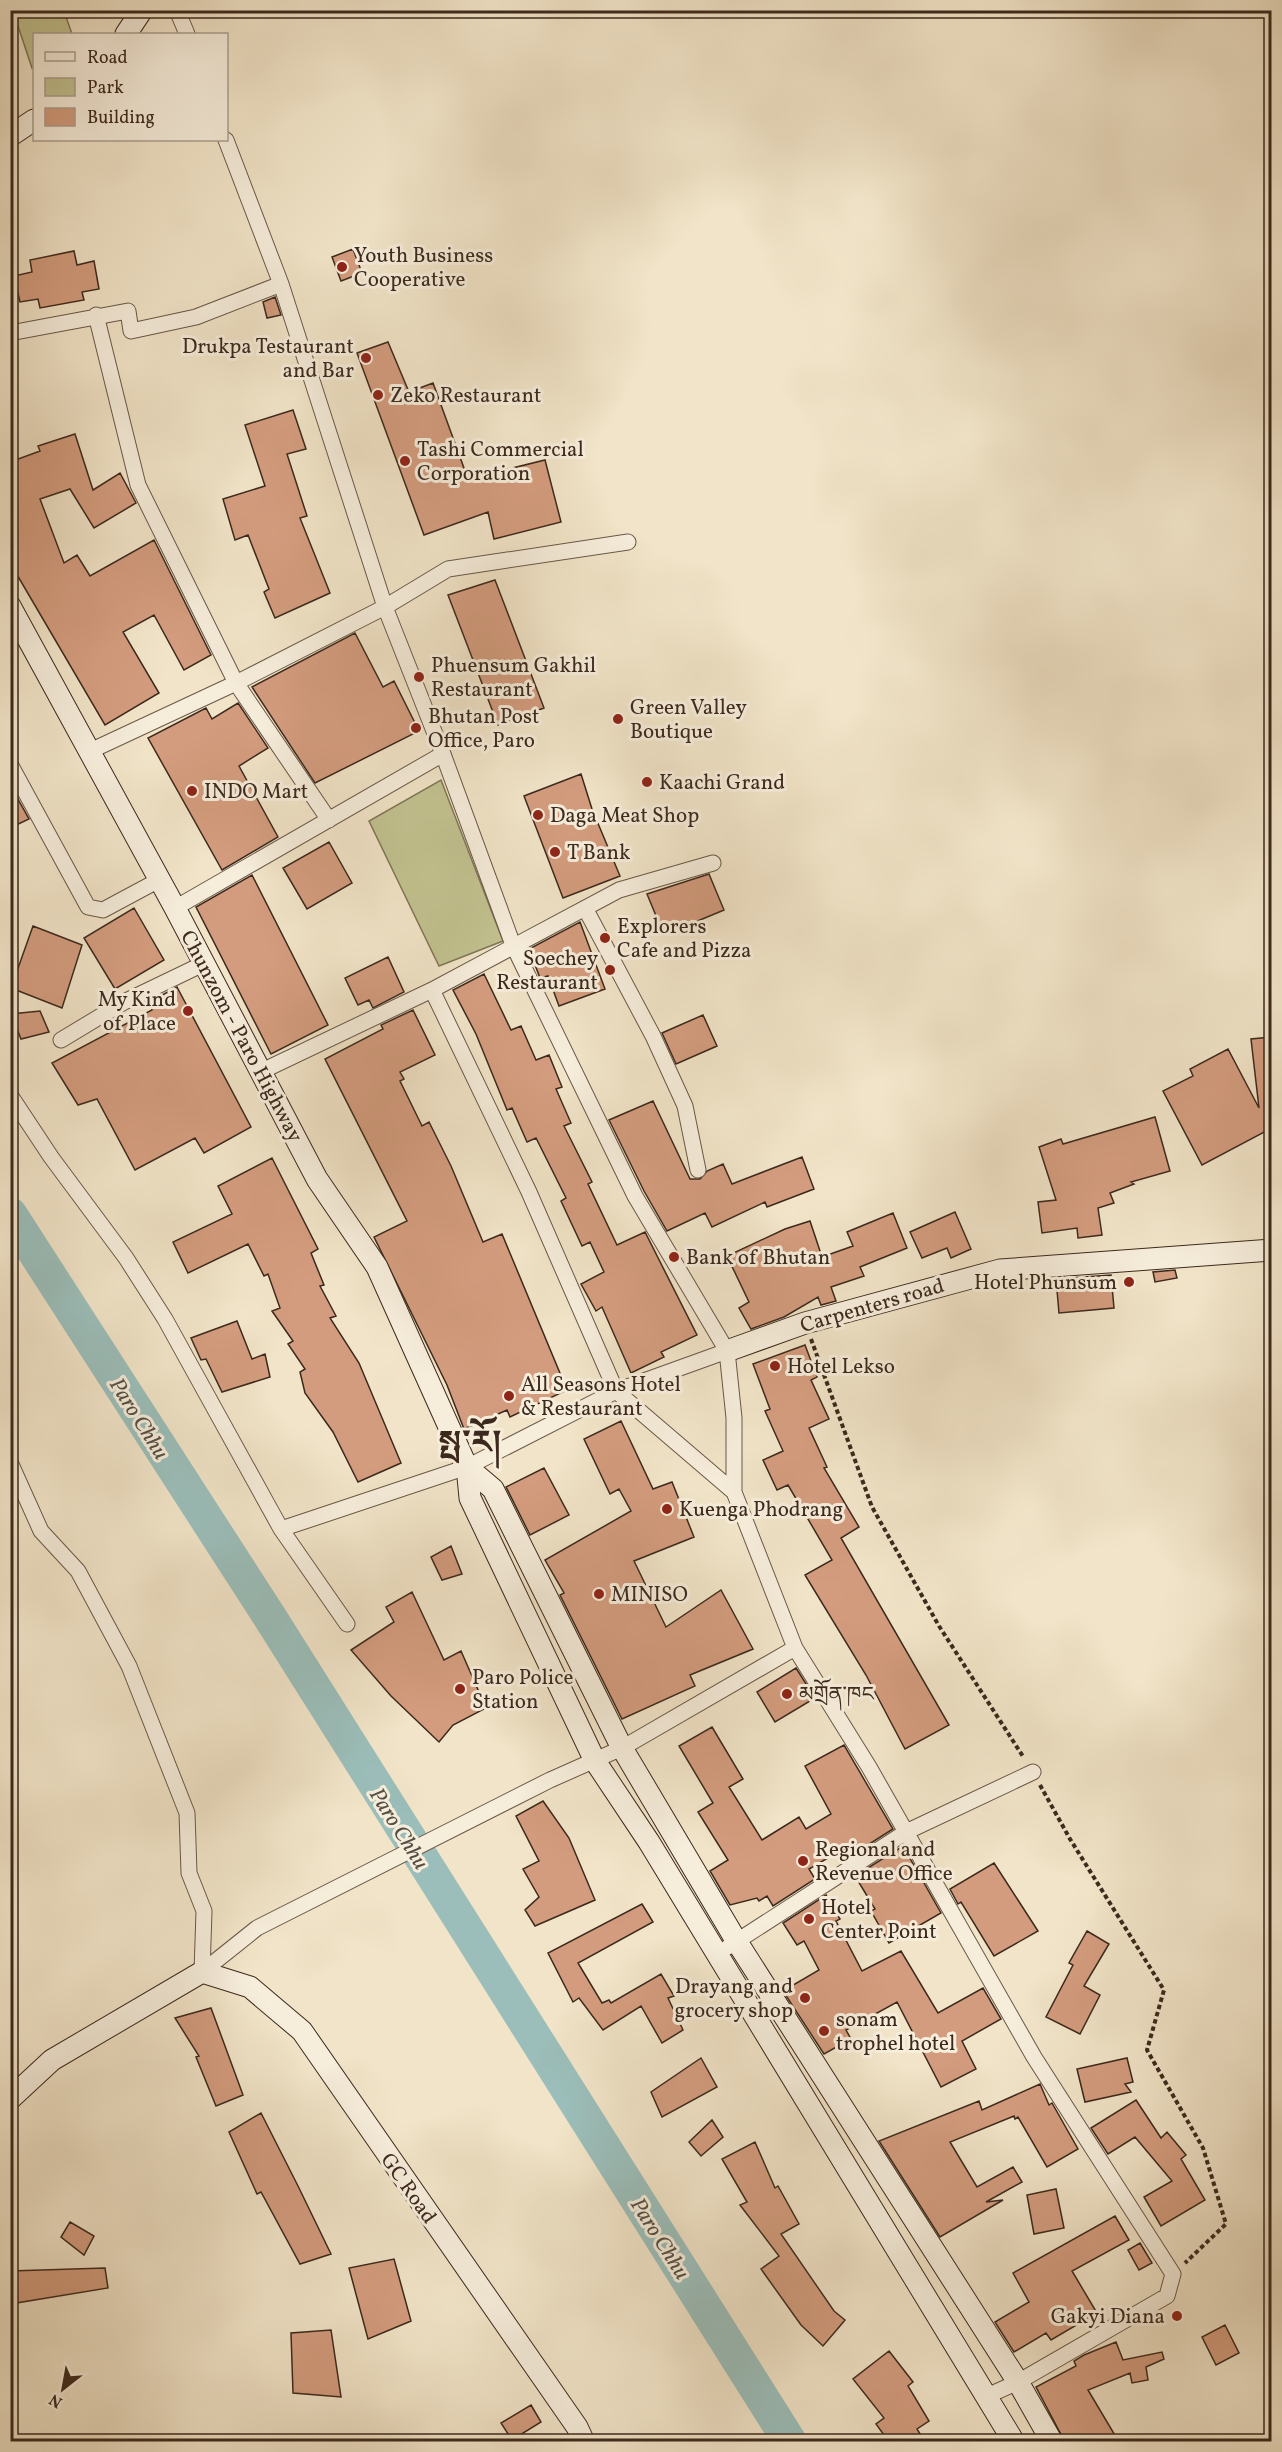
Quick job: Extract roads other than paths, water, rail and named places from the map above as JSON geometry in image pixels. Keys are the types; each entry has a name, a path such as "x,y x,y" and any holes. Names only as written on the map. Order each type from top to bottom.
{"street":[{"path":"127,33 142,10"},
{"path":"177,10 187,33"},
{"path":"10,136 33,121"},
{"path":"226,141 281,284 385,607 443,754 513,945 635,1196 727,1351 734,1418 734,1492 795,1648 906,1832 1034,2057 1173,2274 1167,2296 1018,2382 987,2396"},
{"path":"10,333 96,315 128,311 131,331 196,317 281,284"},
{"path":"96,315 138,485 236,683 329,820"},
{"path":"88,752 236,683 385,607 448,569 628,542"},
{"name":"Chunzom - Paro Highway","path":"10,606 175,908 317,1179 377,1267 467,1467 470,1498 595,1761 650,1842 1014,2442"},
{"path":"175,908 443,754"},
{"path":"10,764 88,907 103,910 159,880"},
{"path":"260,1072 432,990 619,890 713,863"},
{"path":"585,908 653,1036 685,1106 698,1170"},
{"path":"61,1040 123,1002 203,964"},
{"path":"432,990 538,1213 616,1391 734,1492"},
{"path":"10,1095 51,1157 126,1258 154,1301 282,1529 347,1624"},
{"name":"Carpenters road","path":"727,1351 805,1323 1000,1270 1272,1250"},
{"path":"282,1529 467,1467 616,1391 727,1351"},
{"path":"10,1462 41,1531 78,1571 129,1666 163,1749 187,1813 189,1873 204,1911 202,1972"},
{"name":"Chunzom - Paro Highway","path":"467,1467 493,1489 622,1748 737,1942 1018,2382 1052,2442"},
{"path":"10,2099 52,2061 202,1972 257,1928 550,1780 622,1748 795,1648"},
{"path":"717,1953 906,1832 1033,1772"},
{"name":"GC Road","path":"202,1972 250,1987 302,2031 577,2427 584,2442"}],"waterway":[{"name":"Paro Chhu","path":"10,1214 271,1619 790,2442"}],"place":[{"name":"Youth Business Cooperative","path":"342,267"},
{"name":"Drukpa Testaurant and Bar","path":"366,358"},
{"name":"Zeko Restaurant","path":"378,395"},
{"name":"Tashi Commercial Corporation","path":"405,461"},
{"name":"Phuensum Gakhil Restaurant","path":"419,677"},
{"name":"Green Valley Boutique","path":"618,719"},
{"name":"Bhutan Post Office, Paro","path":"416,728"},
{"name":"Kaachi Grand","path":"647,782"},
{"name":"INDO Mart","path":"192,791"},
{"name":"Daga Meat Shop","path":"538,815"},
{"name":"T Bank","path":"555,852"},
{"name":"Explorers Cafe and Pizza","path":"605,938"},
{"name":"Soechey Restaurant","path":"610,970"},
{"name":"My Kind of Place","path":"188,1011"},
{"name":"Bank of Bhutan","path":"674,1257"},
{"name":"Hotel Phunsum","path":"1129,1282"},
{"name":"Hotel Lekso","path":"775,1366"},
{"name":"All Seasons Hotel & Restaurant","path":"509,1396"},
{"name":"Kuenga Phodrang","path":"667,1509"},
{"name":"MINISO","path":"599,1594"},
{"name":"Paro Police Station","path":"460,1689"},
{"name":"མགྲོན་ཁང","path":"787,1694"},
{"name":"Regional and Revenue Office","path":"803,1861"},
{"name":"Hotel Center Point","path":"809,1919"},
{"name":"Drayang and grocery shop","path":"805,1998"},
{"name":"sonam trophel hotel","path":"824,2031"},
{"name":"Gakyi Diana","path":"1177,2316"}],"district":[{"name":"སྤ་རོ།","path":"470,1441"}]}
